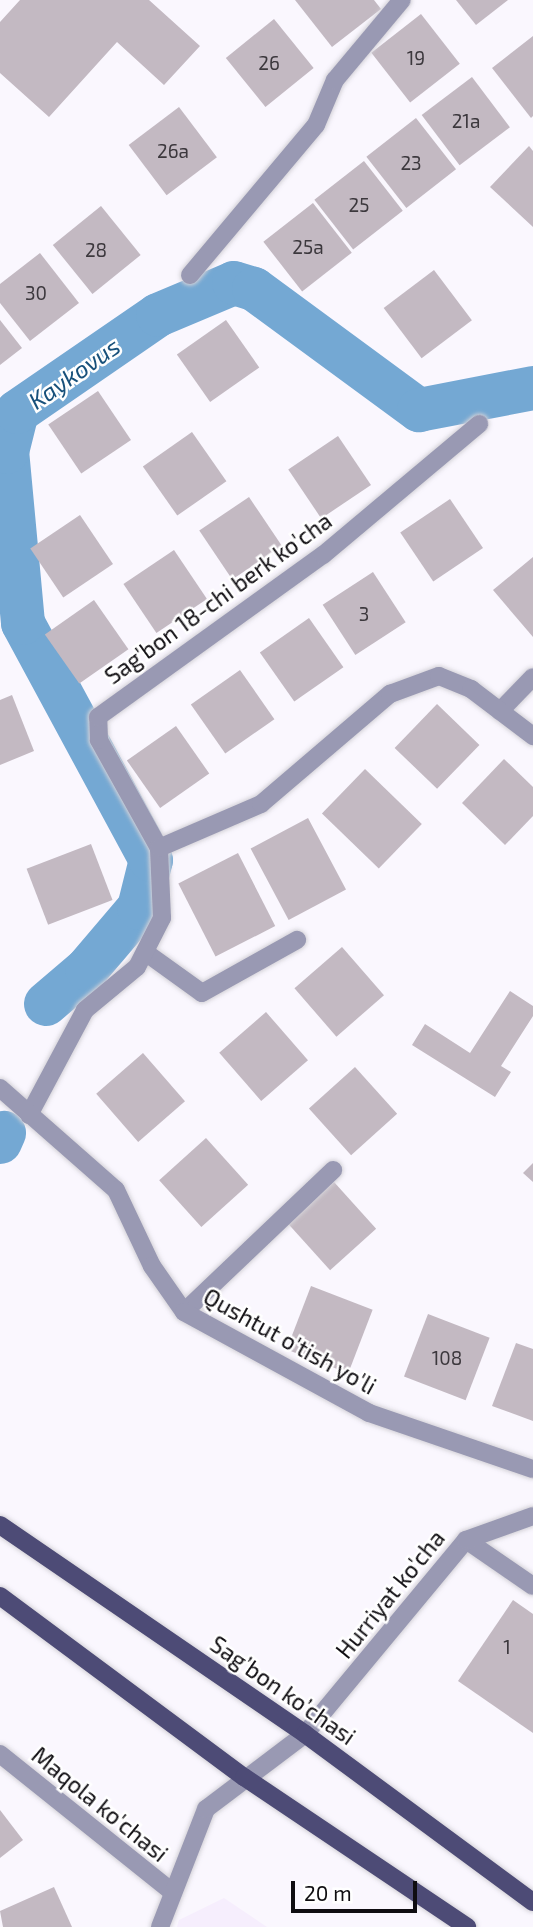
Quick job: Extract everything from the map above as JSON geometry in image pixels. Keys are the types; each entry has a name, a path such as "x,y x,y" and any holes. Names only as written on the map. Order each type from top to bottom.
{"main road":[{"name":"Sag’bon ko’chasi","path":"0,1525 305,1734 533,1902"},
{"path":"0,1596 244,1777 467,1927"}],"street":[{"path":"190,275 316,125 335,80 402,0"},
{"name":"Sag'bon 18-chi berk ko'cha","path":"159,848 99,740 98,717 323,555 480,424"},
{"path":"29,1115 85,1010 137,967 162,918 159,848 261,804 390,694 439,676 500,712 533,736"},
{"path":"500,712 533,677"},
{"path":"145,952 202,993 297,940"},
{"name":"Qushtut o'tish yo'li","path":"0,1088 116,1191 152,1266 184,1312 369,1413 533,1469"},
{"path":"184,1312 332,1170"},
{"name":"Hurriyat ko'cha","path":"305,1734 466,1540 533,1516"},
{"path":"466,1540 533,1586"},
{"name":"Maqola ko'chasi","path":"160,1927 170,1891 206,1809 244,1777 305,1734"},
{"name":"Maqola ko'chasi","path":"0,1754 170,1891"}],"shaded area":[{"path":"224,1898 267,1927 177,1927 179,1920"}],"building":[{"path":"20,0 149,0 200,46 164,85 117,42 49,117 0,73 0,22"},
{"path":"295,0 374,0 381,9 332,47"},
{"path":"456,0 508,0 476,25"},
{"path":"421,14 460,64 410,102 371,53"},
{"path":"274,19 314,68 265,107 226,58"},
{"path":"533,36 533,116 531,118 492,68"},
{"path":"472,77 510,127 460,165 422,115"},
{"path":"179,107 217,157 167,195 129,145"},
{"path":"416,118 456,169 406,208 366,157"},
{"path":"529,146 533,151 533,227 490,187"},
{"path":"364,161 403,211 353,249 314,200"},
{"path":"313,203 352,253 302,291 263,242"},
{"path":"101,206 141,255 92,294 53,245"},
{"path":"40,253 79,303 30,341 0,303 0,284"},
{"path":"434,270 472,320 422,358 384,308"},
{"path":"0,320 22,348 0,365"},
{"path":"226,320 259,368 210,402 177,354"},
{"path":"98,391 131,440 81,473 48,425"},
{"path":"192,432 226,481 177,516 143,466"},
{"path":"338,436 371,485 321,518 288,470"},
{"path":"249,497 282,546 232,579 199,531"},
{"path":"450,499 483,548 433,581 400,533"},
{"path":"80,515 113,564 63,597 30,549"},
{"path":"174,550 207,599 156,633 123,584"},
{"path":"533,557 533,637 493,590"},
{"path":"373,572 406,622 355,655 323,605"},
{"path":"94,600 128,649 79,684 45,634"},
{"path":"309,618 343,667 294,702 260,652"},
{"path":"240,670 274,719 225,754 191,704"},
{"path":"12,695 34,751 0,765 0,700"},
{"path":"437,704 479,745 437,789 395,748"},
{"path":"176,726 209,774 160,808 127,760"},
{"path":"504,759 533,787 533,816 505,845 462,803"},
{"path":"365,769 422,824 379,868 322,814"},
{"path":"308,818 346,890 289,920 251,849"},
{"path":"91,844 113,900 48,925 27,869"},
{"path":"238,853 275,926 216,956 178,883"},
{"path":"342,947 384,995 336,1037 294,988"},
{"path":"510,991 533,1006 533,1016 501,1066 511,1072 495,1097 412,1045 425,1024 470,1053"},
{"path":"266,1012 308,1060 261,1101 219,1053"},
{"path":"143,1053 185,1101 138,1142 96,1094"},
{"path":"355,1067 397,1114 351,1155 309,1108"},
{"path":"206,1138 248,1185 201,1227 159,1180"},
{"path":"533,1163 533,1182 523,1173"},
{"path":"334,1182 376,1229 330,1270 288,1223"},
{"path":"311,1286 373,1310 348,1373 287,1349"},
{"path":"428,1314 490,1338 466,1400 404,1377"},
{"path":"516,1343 533,1349 533,1421 492,1406"},
{"path":"513,1600 533,1614 533,1733 458,1681"},
{"path":"0,1810 23,1840 0,1858"},
{"path":"54,1887 72,1927 3,1927 0,1911"}],"waterway":[{"name":"Kaykovus","path":"46,1004 87,969 139,908 151,860 23,623 7,452 17,412 158,315 234,283 254,289 419,410 533,388"},
{"name":"Kaykovus","path":"0,1142 4,1133"}]}
